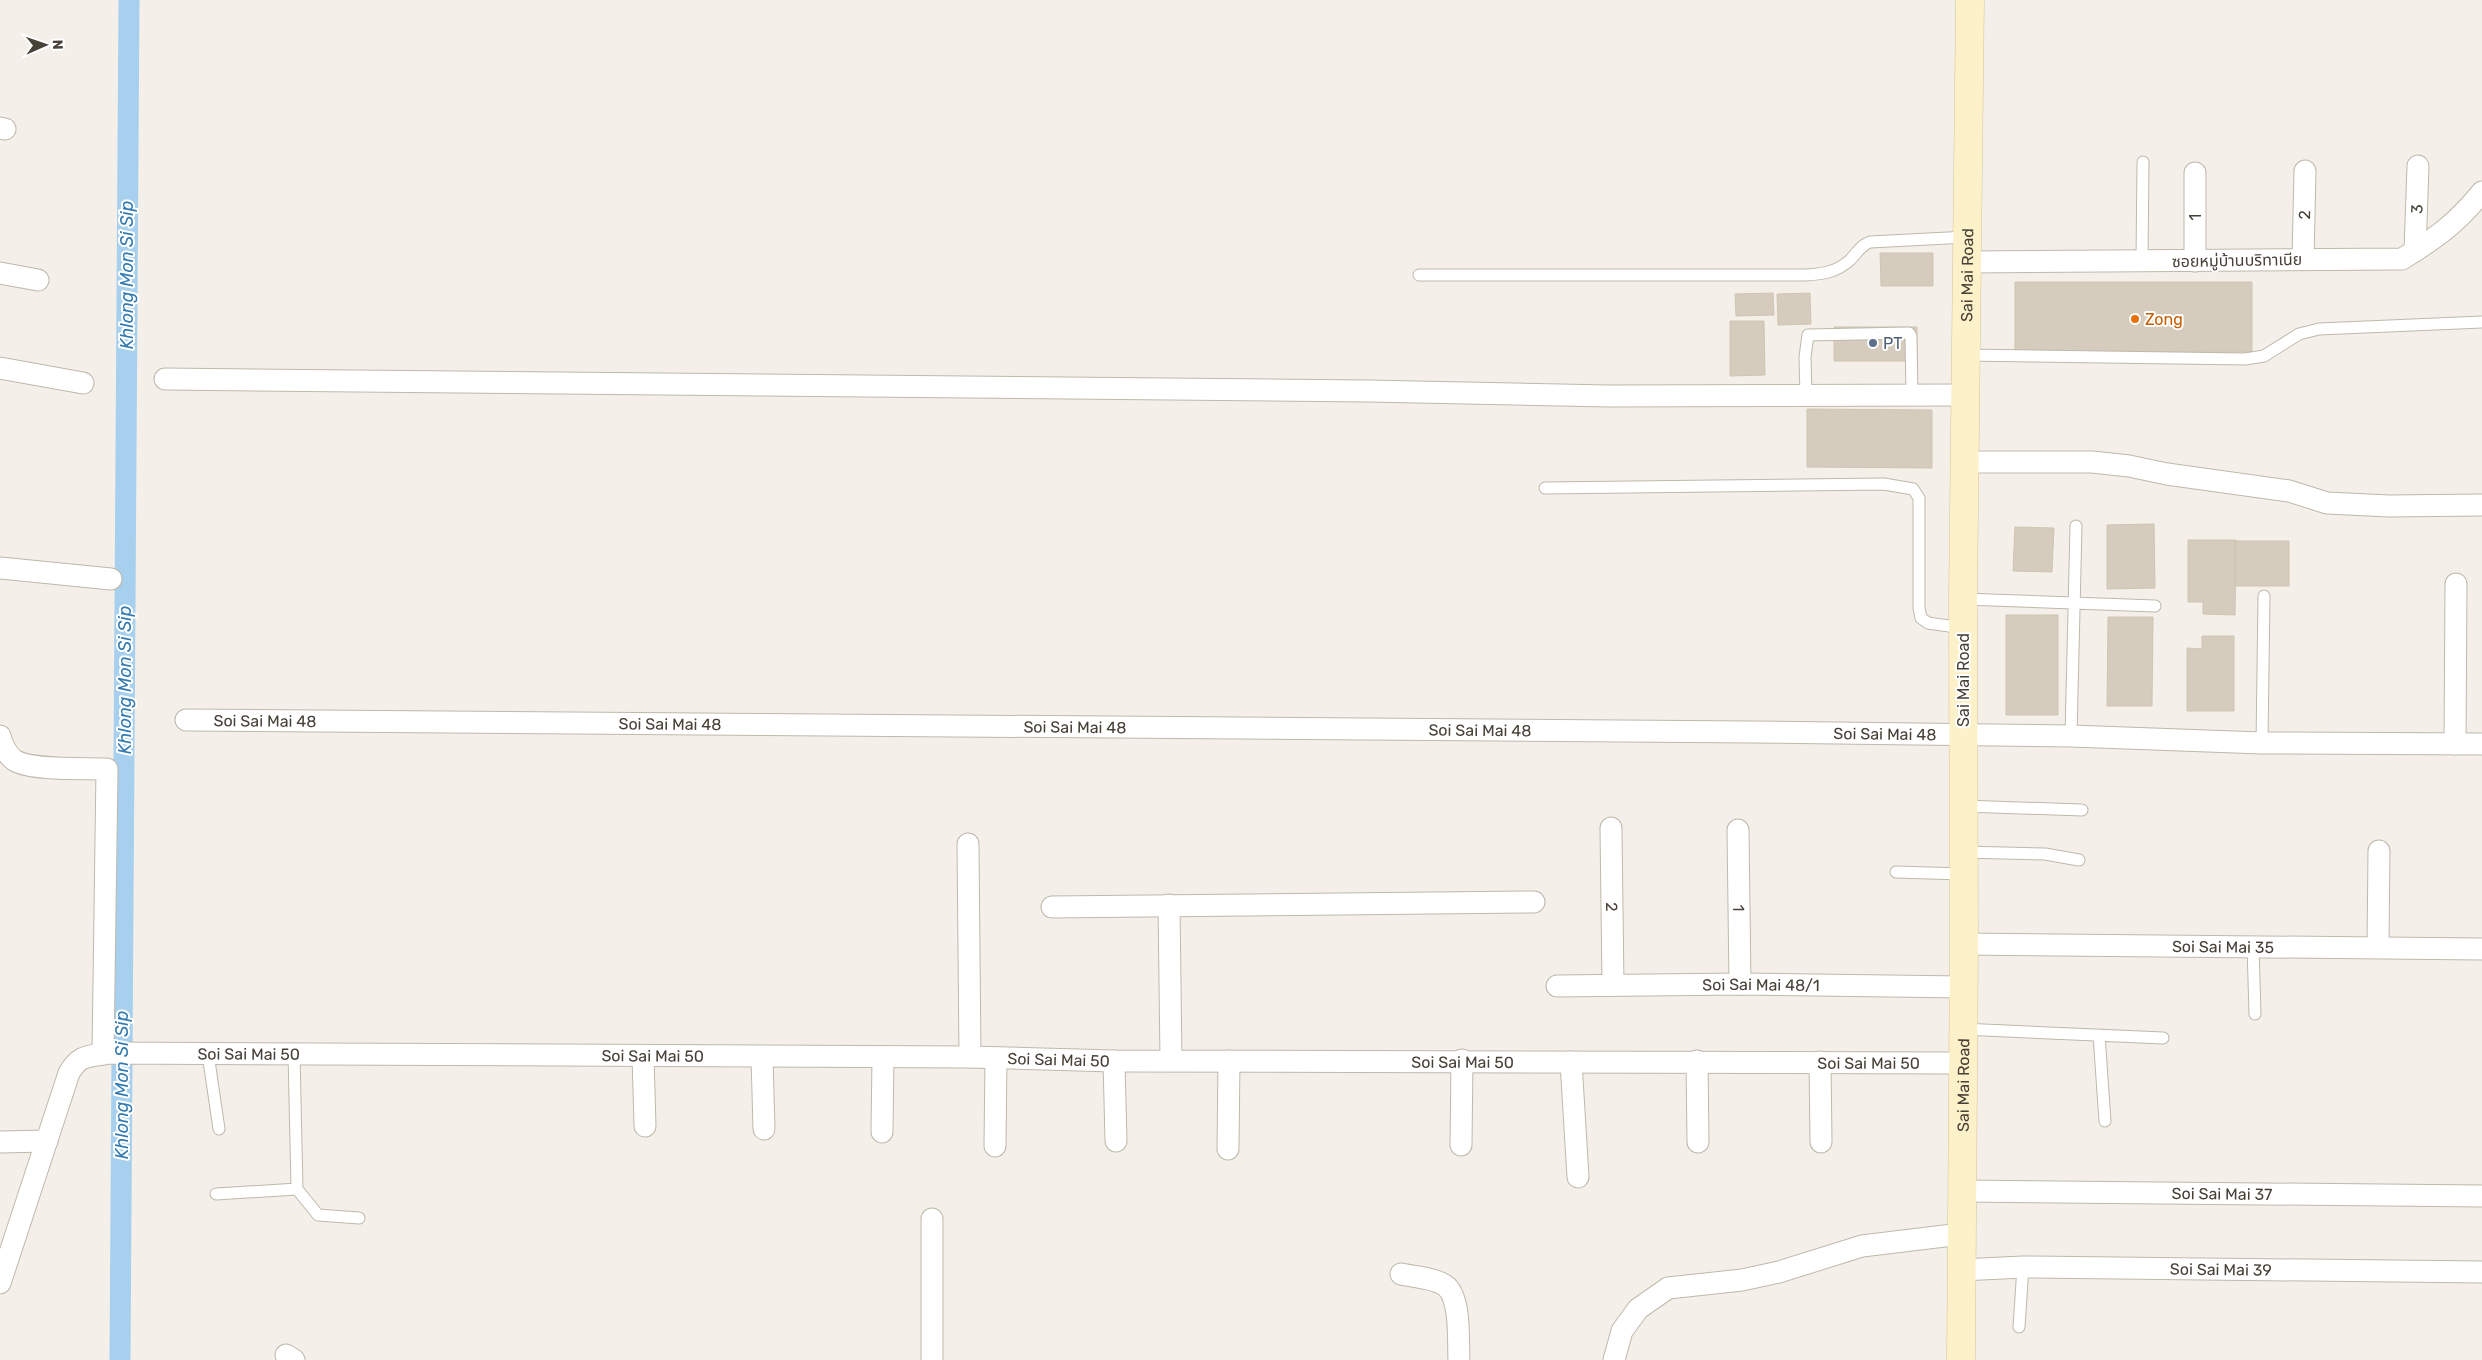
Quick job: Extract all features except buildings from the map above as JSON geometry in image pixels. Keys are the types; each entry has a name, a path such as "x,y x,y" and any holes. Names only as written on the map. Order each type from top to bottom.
{"main road":[{"name":"Sai Mai Road","path":"1961,1360 1964,944 1963,599 1970,0"}],"street":[{"name":"3","path":"2415,250 2418,166"},
{"name":"2","path":"2303,259 2305,171"},
{"name":"1","path":"2195,173 2195,260"},
{"name":"ซอยหมู่บ้านบริทาเนีย","path":"1967,249 2142,261 2402,259 2462,217 2482,192"},
{"path":"0,272 38,280"},
{"path":"0,368 83,382"},
{"path":"165,379 1338,391 1608,396 1966,395"},
{"path":"1966,462 2092,462 2129,466 2168,474 2289,491 2326,503 2389,506 2482,505"},
{"path":"0,568 111,578"},
{"path":"2454,744 2456,584"},
{"name":"Soi Sai Mai 48","path":"186,720 1963,734 2262,743 2482,744"},
{"path":"0,736 5,748 13,759 27,766 107,769 106,1054"},
{"name":"2","path":"1611,828 1613,985"},
{"name":"1","path":"1738,830 1740,984"},
{"path":"968,844 970,1057"},
{"path":"2378,851 2378,947"},
{"path":"1052,907 1534,902"},
{"path":"1169,905 1171,1060"},
{"name":"Soi Sai Mai 35","path":"1964,944 2482,948"},
{"name":"Soi Sai Mai 48/1","path":"1557,986 1740,984 1963,987"},
{"name":"Soi Sai Mai 50","path":"48,1141 69,1073 74,1063 83,1057 106,1054 970,1057 1114,1061 1462,1060 1571,1062 1697,1060 1962,1063"},
{"path":"643,1056 645,1126"},
{"path":"762,1057 764,1129"},
{"path":"882,1057 882,1132"},
{"path":"995,1146 996,1058"},
{"path":"1461,1145 1462,1060"},
{"path":"1697,1060 1698,1142"},
{"path":"1114,1061 1116,1141"},
{"path":"1228,1149 1229,1061"},
{"path":"1571,1062 1578,1177"},
{"path":"1820,1062 1820,1142"},
{"path":"0,1142 48,1141 0,1283"},
{"name":"Soi Sai Mai 37","path":"1962,1191 2482,1196"},
{"path":"932,1219 932,1360"},
{"path":"1614,1360 1622,1331 1638,1310 1668,1288 1742,1280 1779,1272 1862,1246 1961,1234"},
{"name":"Soi Sai Mai 39","path":"1961,1270 2023,1267 2482,1272"},
{"path":"1401,1274 1434,1281 1446,1286 1453,1296 1457,1320 1458,1360"}],"lane":[{"path":"2142,261 2143,162"},
{"path":"1419,275 1806,275 1825,274 1838,269 1851,259 1860,246 1870,242 1967,249"},
{"path":"1967,355 2244,359 2264,356 2299,334 2319,329 2482,322"},
{"path":"1806,396 1805,357 1808,335 1884,332 1909,333 1911,336 1912,396"},
{"path":"1545,488 1884,484 1912,489 1919,498 1919,608 1921,618 1928,623 1963,628"},
{"path":"2071,736 2076,526"},
{"path":"2262,743 2264,596"},
{"path":"1963,599 2155,606"},
{"path":"1963,806 2082,810"},
{"path":"1896,872 2045,854 2079,860"},
{"path":"2253,946 2256,1014"},
{"path":"1962,1029 2163,1038"},
{"path":"2099,1035 2105,1122"},
{"path":"208,1054 219,1129"},
{"path":"294,1054 298,1189 318,1216 359,1218"},
{"path":"216,1194 298,1189"},
{"path":"2019,1328 2023,1267"}],"waterway":[{"name":"Khlong Mon Si Sip","path":"120,1360 129,0"}],"place":[{"name":"Zong","path":"2135,319"},
{"name":"PT","path":"1873,343"}]}
